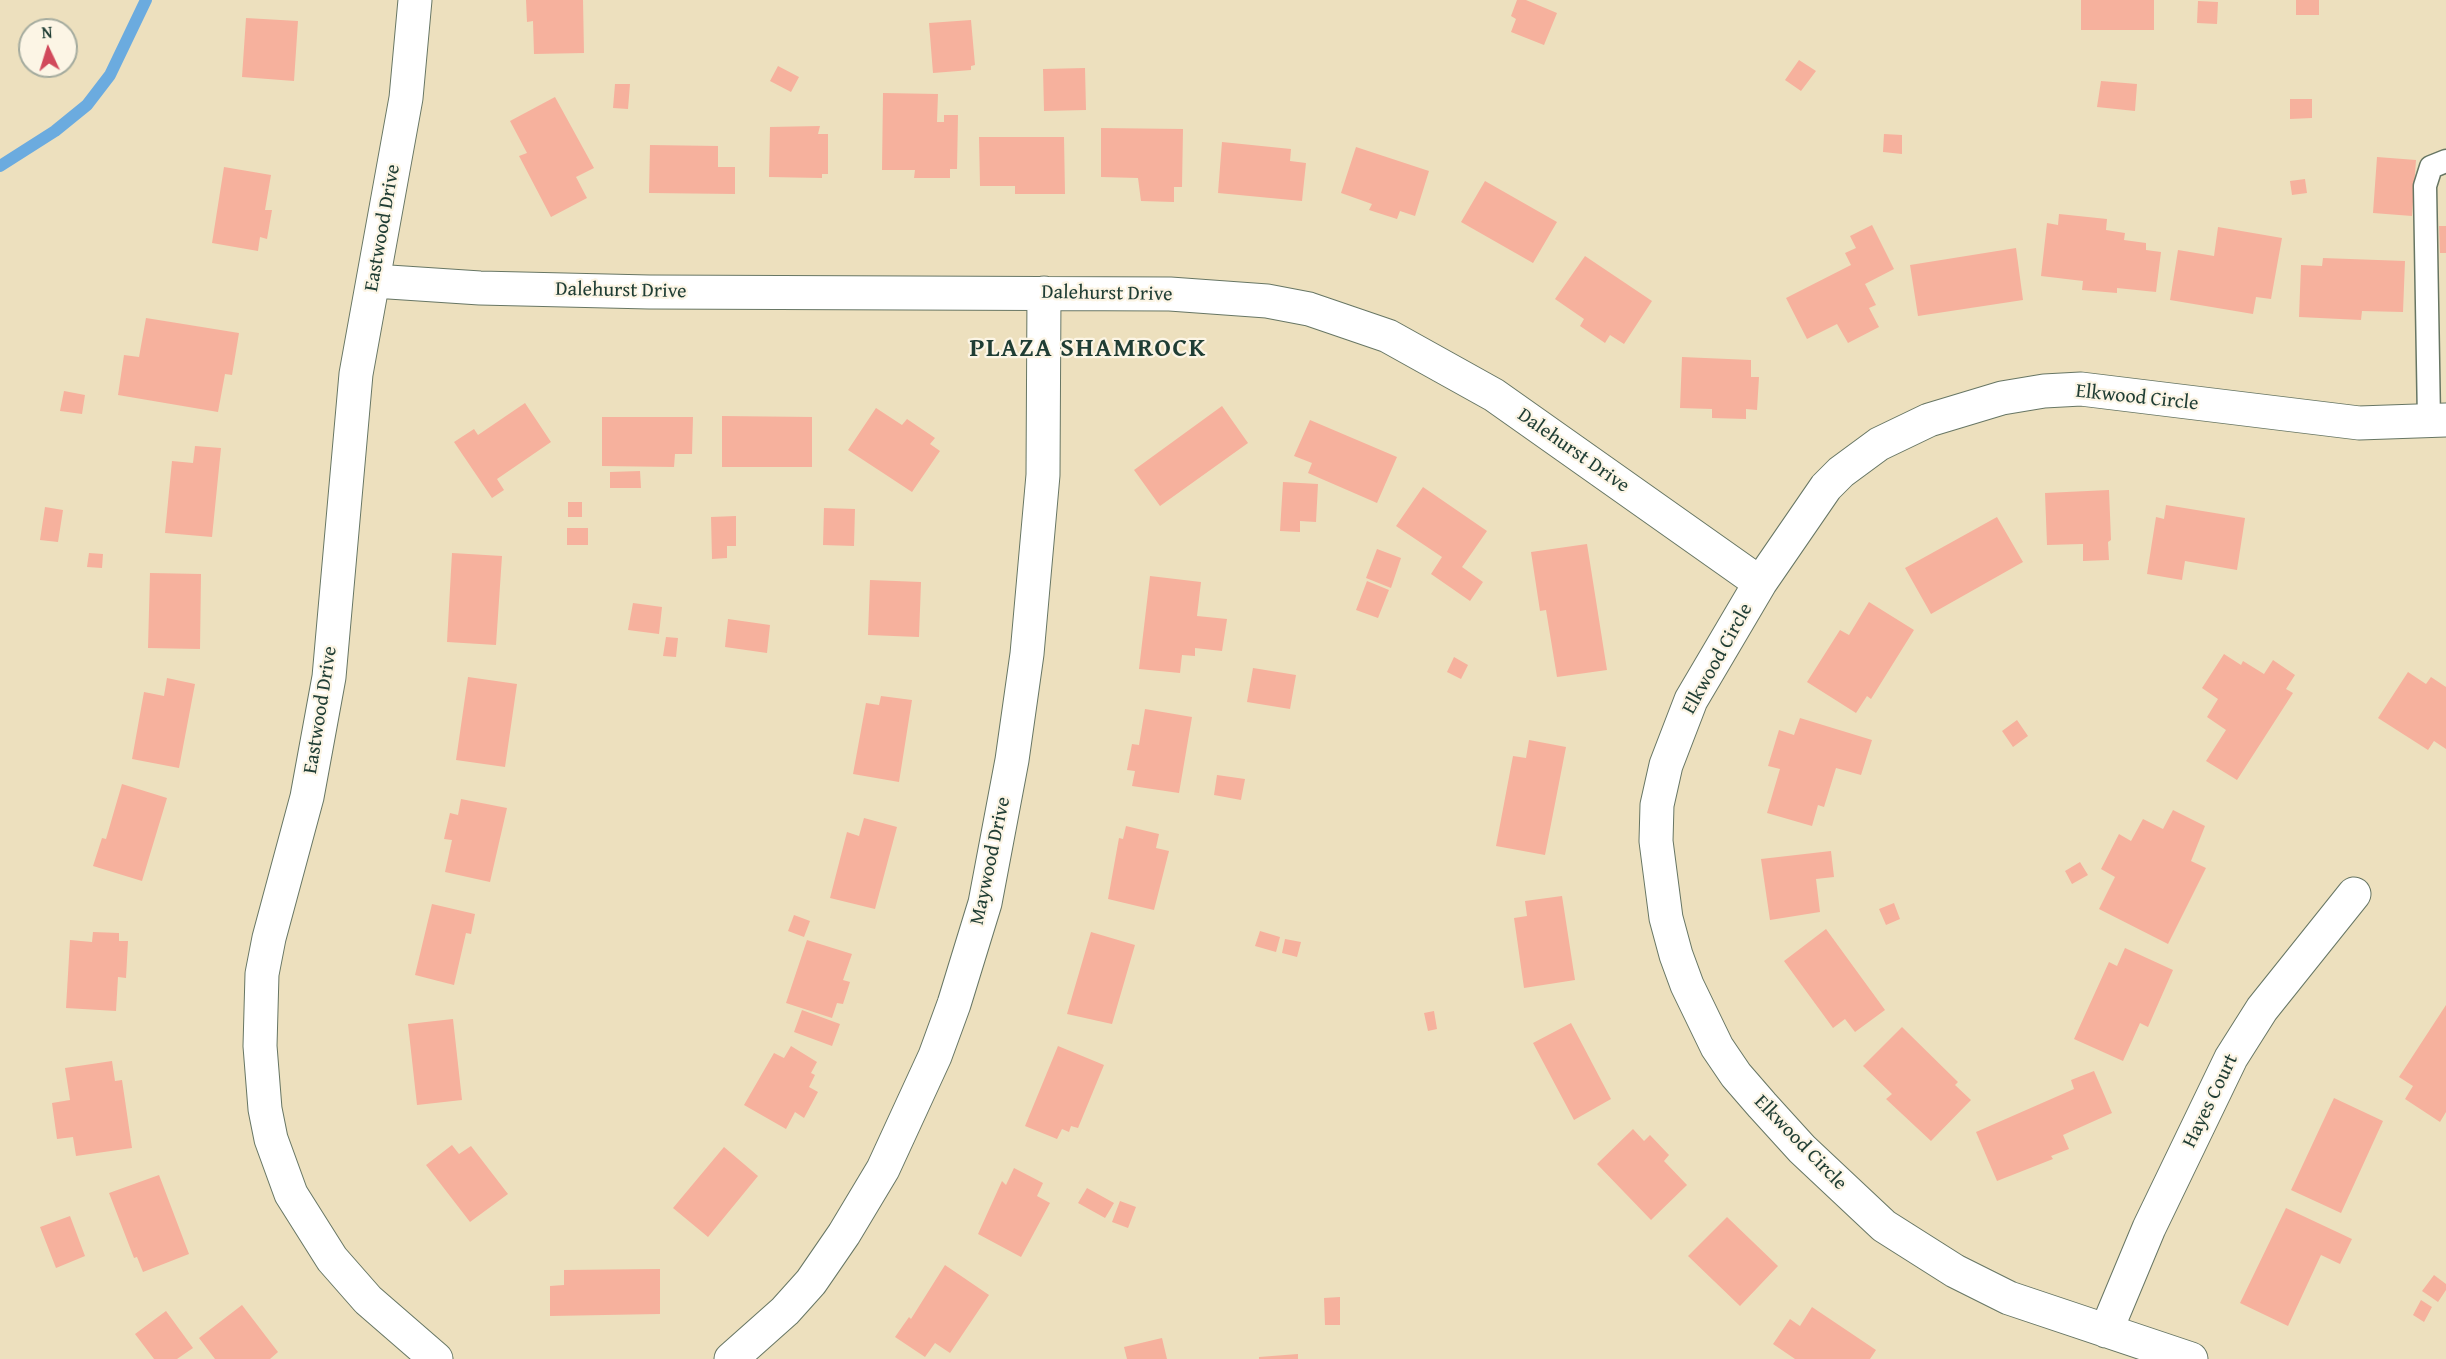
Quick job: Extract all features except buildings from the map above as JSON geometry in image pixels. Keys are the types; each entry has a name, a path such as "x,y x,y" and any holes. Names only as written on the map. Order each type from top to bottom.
{"street":[{"name":"Eastwood Drive","path":"415,0 406,98 356,374 329,677 307,797 269,938 262,974 260,1046 265,1109 271,1139 291,1194 339,1268 368,1300 436,1359"},
{"name":"Dalehurst Drive","path":"374,281 480,288 649,292 1170,294 1267,301 1329,315 1388,336 1494,395 1760,583"},
{"name":"Maywood Drive","path":"731,1359 784,1311 811,1282 844,1234 883,1169 935,1056 954,1004 985,903 1012,760 1028,642 1043,475 1044,293"},
{"name":"Elkwood Circle","path":"2191,1359 2009,1298 1955,1271 1884,1226 1802,1149 1736,1075 1717,1047 1687,985 1676,955 1663,899 1656,841 1657,804 1666,765 1691,700 1760,583 1826,487 1841,472 1879,444 1929,420 2001,398 2081,389 2359,423 2437,420"},
{"name":"Hayes Court","path":"2106,1331 2149,1228 2230,1058 2262,1009 2354,894"}],"lane":[{"path":"2437,420 2425,186 2431,167 2446,161"}],"waterway":[{"path":"0,166 55,131 87,105 110,75 146,0"}],"district":[{"name":"PLAZA SHAMROCK","path":"1088,349"}]}
